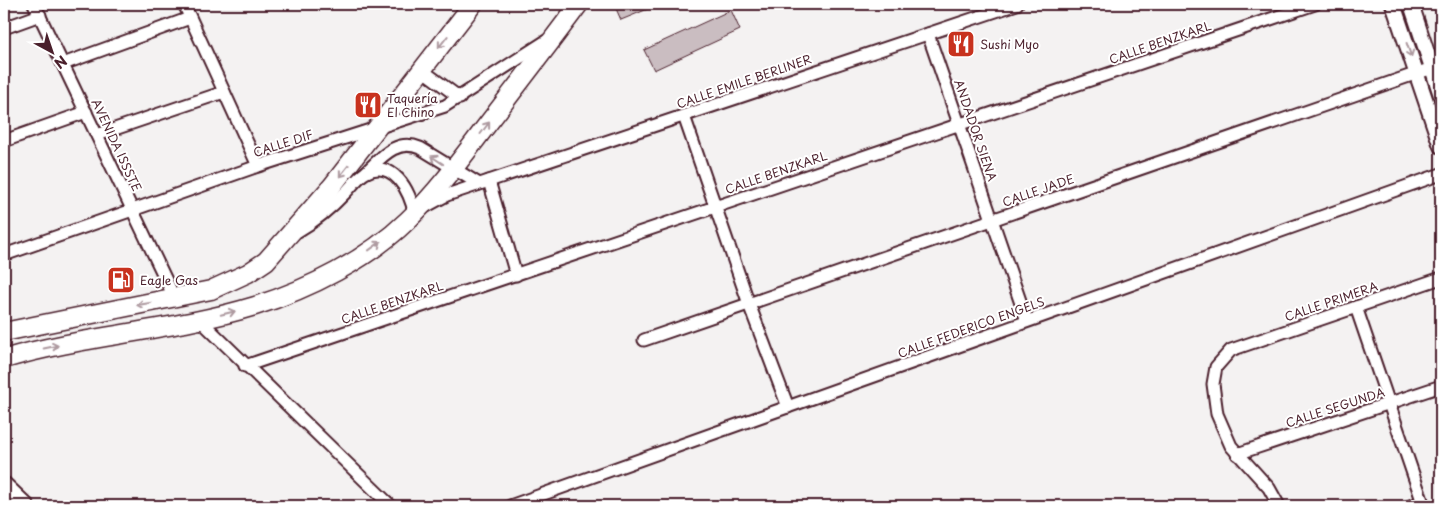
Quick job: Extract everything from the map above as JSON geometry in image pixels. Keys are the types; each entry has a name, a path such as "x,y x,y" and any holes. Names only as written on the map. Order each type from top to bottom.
{"main road":[{"path":"4,332 175,299 211,290 248,273 266,261 292,234 473,4"},
{"path":"4,359 58,346 200,320 254,306 310,284 370,250 414,213 453,169 579,4"}],"street":[{"name":"AVENIDA ISSSTE","path":"34,4 175,299"},
{"path":"184,4 258,166"},
{"name":"CALLE EMILE BERLINER","path":"414,213 447,195 1017,4"},
{"name":"CALLE BENZKARL","path":"246,366 1315,4"},
{"path":"1393,4 1441,146"},
{"path":"1411,4 1437,66 1441,95"},
{"path":"4,28 40,15"},
{"path":"63,64 190,18"},
{"name":"CALLE DIF","path":"4,255 258,166 445,106 460,98 558,32"},
{"name":"ANDADOR SIENA","path":"928,34 1027,321"},
{"name":"CALLE JADE","path":"644,340 1437,66"},
{"path":"422,70 460,98"},
{"path":"97,134 224,92"},
{"path":"4,141 86,112"},
{"path":"684,116 749,304 788,407"},
{"path":"292,234 324,215 366,172 395,147 408,144 420,148 453,169 484,183 516,275"},
{"path":"366,172 383,170 395,176 408,194 414,213"},
{"name":"CALLE FEDERICO ENGELS","path":"510,506 1441,174"},
{"name":"CALLE PRIMERA","path":"1237,454 1231,446 1217,414 1213,384 1216,367 1230,350 1441,278"},
{"path":"1356,307 1423,504 1410,506"},
{"path":"200,320 391,506"},
{"name":"CALLE SEGUNDA","path":"1237,454 1441,386"},
{"path":"1237,454 1269,488 1279,506"},
{"path":"4,484 27,506"}],"building":[{"path":"614,4 660,4 621,20"},
{"path":"731,10 740,30 654,70 644,50"}],"place":[{"name":"Sushi Myo","path":"961,44"},
{"name":"Taquería El Chino","path":"368,105"},
{"name":"Eagle Gas","path":"121,280"}]}
